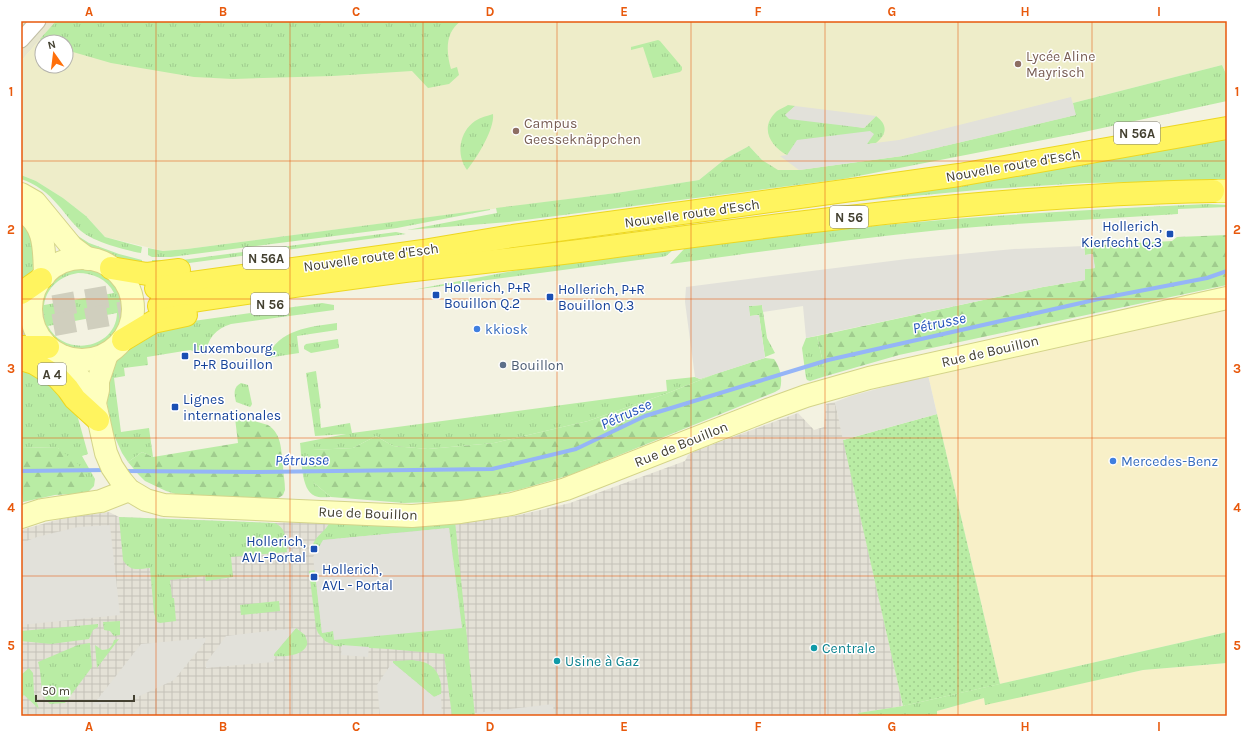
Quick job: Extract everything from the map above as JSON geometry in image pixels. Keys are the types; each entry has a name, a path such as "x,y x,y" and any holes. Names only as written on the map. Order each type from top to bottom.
{"highway":[{"name":"N 56A","path":"1049,159 1156,127 1227,114"},
{"name":"Nouvelle route d'Esch","path":"1220,191 1103,194 950,206 822,220 511,260 157,297 513,236 873,188 1227,128"},
{"name":"N 56A","path":"111,268 138,273 157,273 421,237 513,236"},
{"name":"N 56","path":"123,340 153,322 169,318 422,284 511,260"},
{"path":"21,293 43,277"},
{"name":"A 4","path":"21,347 56,352"},
{"name":"A 4","path":"21,359 34,363 57,377 75,399 96,412"}],"street":[{"path":"21,40 38,21"},
{"path":"21,194 35,202 72,247 88,259"},
{"path":"21,210 34,220 41,232 44,244 43,277"},
{"path":"88,259 100,262 111,268 124,280 132,301 133,315 131,324 123,340 116,348 107,354 86,360 74,360 56,352 41,339 35,330 32,314 32,298 43,277 60,264 69,260 88,259"},
{"name":"Rue de Bouillon","path":"56,352 81,380 96,412 106,453 116,473 129,491 146,500 164,505 412,516 461,512 512,504 566,489 770,409 806,396 869,378 1227,298"},
{"name":"Rue de Bouillon","path":"96,412 98,381 107,354"},
{"path":"21,517 42,510 101,501 129,491"}],"shaded area":[{"path":"21,21 56,21 45,34 34,34 34,46 21,61"},
{"name":"Campus Geesseknäppchen","path":"56,21 1227,21 1227,76 1222,65 1073,103 1076,115 902,156 799,170 777,170 762,160 749,146 725,159 699,180 616,193 187,249 163,251 105,237 86,216 63,198 36,181 21,175 21,61 34,46 34,74 74,74 74,34 45,34"},
{"path":"1071,97 1076,115 902,156 799,170 780,156 787,155 797,140 870,131 874,134 867,144 899,140"},
{"path":"795,106 876,116 864,128 789,119 785,115"},
{"path":"1084,246 1085,255 1093,254 1095,268 1085,269 1085,280 1043,287 806,338 803,306 763,312 762,305 749,306 750,316 759,315 765,358 700,379 695,377 685,302 686,287 907,259 1014,249"},
{"path":"1227,309 1227,632 1000,684 928,375"},
{"path":"928,375 937,414 843,440 835,402 851,396"},
{"path":"835,402 903,706 859,713 859,716 21,716 21,531 24,529 64,518 109,512 119,517 274,523 330,521 455,521 515,516 570,503 685,461 688,455 695,451 798,413 814,430 824,427 826,404"},
{"path":"110,525 120,615 21,625 21,543 37,537 78,527"},
{"path":"449,528 462,628 334,640 333,631 322,633 313,557 323,540"},
{"path":"296,628 274,654 274,662 206,668 206,663 226,636"},
{"path":"206,638 205,642 174,680 129,701 93,705 141,644"},
{"path":"342,645 369,647 368,657 341,655"},
{"path":"393,661 393,663 434,697 441,694 442,716 380,716 377,685"},
{"path":"1227,663 1227,716 937,716 937,711 984,698 985,704 1143,670"},
{"path":"553,704 554,716 475,716 475,713"}],"green space":[{"path":"56,21 461,21 452,31 448,43 448,56 451,69 457,67 459,75 449,84 428,88 412,71 333,76 233,79 194,77 111,63 74,52 74,34 44,34"},
{"path":"658,40 682,67 680,72 653,78 643,47 631,50 631,47"},
{"path":"1222,65 1227,76 1227,101 1084,132 843,179 509,222 407,230 497,213 496,208 616,193 699,180 725,159 749,146 762,160 778,170 799,170 902,156 1075,115 1073,103"},
{"path":"788,105 795,106 785,115 864,128 876,116 883,123 885,130 880,140 876,143 787,155 776,147 769,136 768,130 772,117 777,111"},
{"path":"493,114 493,120 488,135 480,151 467,170 461,158 460,151 465,131 475,121"},
{"path":"1227,139 1227,181 1084,183 988,189 850,202"},
{"path":"21,175 36,181 63,198 86,216 105,237 142,247 141,253 126,250 93,239 81,231 58,205 41,189 21,179"},
{"path":"21,185 78,236 89,243 119,254 142,260 142,268 113,260 93,252"},
{"path":"1208,204 1227,205 1227,207 1178,209 1178,214 940,230 670,264 685,248 834,230 1006,215"},
{"path":"490,209 397,228 171,257 152,257 148,255 148,248 163,251 187,249"},
{"path":"21,216 33,229 36,272 21,287"},
{"path":"396,232 406,234 152,268 152,260 182,260"},
{"path":"1227,235 1227,285 899,355 826,376 817,336 1043,287 1085,280 1085,269 1095,268 1092,254 1085,255 1084,246 1172,241 1177,237"},
{"path":"673,250 666,256 661,257 412,290 518,270"},
{"path":"82,266 102,273 116,284 123,299 124,314 120,329 110,342 97,350 79,352 64,348 52,340 44,329 39,316 39,302 43,289 52,278 65,269","holes":["71,274 89,274 99,278 108,284 114,293 44,305 48,293 55,283","117,313 114,325 108,335 99,341 88,345 65,343 56,336 48,326"]},
{"path":"322,303 334,305 334,310 231,324 213,335 208,344 206,355 190,350 147,357 148,365 124,368 125,376 114,378 121,432 149,428 153,457 142,452 128,462 113,433 104,388 116,359 137,340 145,335 186,322"},
{"path":"762,305 767,338 775,353 765,357 759,315 750,316 748,306"},
{"path":"337,323 337,330 297,336 299,353 267,358 272,348 287,335 306,328"},
{"path":"817,336 826,376 810,381 806,378 802,348 806,338"},
{"path":"338,339 339,348 311,353 304,349 306,344"},
{"path":"765,358 774,359 779,369 781,385 780,389 775,392 570,475 518,490 465,501 404,503 331,497 314,483 307,456 312,450 353,448 376,436 393,446 428,449 494,443 588,421 668,393 715,374"},
{"path":"21,366 69,396 78,418 88,454 82,456 95,479 94,486 87,493 58,448 21,447"},
{"path":"316,371 321,408 319,409 321,428 350,423 352,433 667,391 666,380 695,377 700,379 715,374 668,393 588,421 494,443 428,449 393,446 376,436 353,448 312,450 314,483 331,497 318,497 310,493 304,480 300,443 346,434 315,436 306,373"},
{"path":"241,383 248,385 252,404 250,407 236,402 235,389"},
{"path":"937,414 1000,684 903,706 843,440"},
{"path":"240,417 268,425 276,433 282,454 285,490 283,495 277,499 182,496 166,491 145,481 128,462 142,452 153,457 238,443 235,418"},
{"path":"21,447 58,448 79,465 88,484 87,493 55,495 23,502 21,484"},
{"path":"119,517 274,523 284,531 287,552 231,557 233,577 206,581 205,576 170,580 172,598 174,598 176,621 160,623 157,622 154,613 150,568 131,568 123,560"},
{"path":"330,521 455,521 475,716 452,716 444,654 335,646 325,641 318,633 316,628 309,571 315,570 322,633 333,631 462,628 449,528 324,540 320,546 312,547 316,539"},
{"path":"279,601 280,611 241,615 240,605"},
{"path":"120,621 120,635 114,636 110,631 104,630 103,622"},
{"path":"98,624 98,627 93,630 89,639 51,644 21,641 21,631"},
{"path":"296,628 305,635 307,645 305,649 302,652 293,655 274,656 274,654"},
{"path":"1227,632 1227,663 1143,670 985,705 984,698 937,711 937,716 859,716 858,713 903,706"},
{"path":"119,639 97,668 95,645 102,650 108,649 114,640"},
{"path":"90,643 92,667 65,703 50,704 46,700 42,690 38,662 78,645"},
{"path":"412,660 426,663 435,669 441,685 441,694 434,697 393,663 393,661"},
{"path":"29,668 33,673 34,694 39,709 24,695 21,698 21,675"}],"waterway":[{"name":"Pétrusse","path":"123,471 258,472 492,469 576,449 645,416 828,360 1103,298 1207,278 1227,271"},
{"name":"Pétrusse","path":"21,471 107,470"}],"tunnel":[{"path":"21,312 156,288"},
{"path":"21,331 159,306"}],"place":[{"name":"Lycée Aline Mayrisch","path":"1018,64"},
{"name":"Campus Geesseknäppchen","path":"516,131"},
{"name":"Hollerich, Kierfecht Q.3","path":"1170,234"},
{"name":"Hollerich, P+R Bouillon Q.2","path":"436,295"},
{"name":"Hollerich, P+R Bouillon Q.3","path":"550,297"},
{"name":"kkiosk","path":"477,329"},
{"name":"Luxembourg, P+R Bouillon","path":"185,356"},
{"name":"Bouillon","path":"503,365"},
{"name":"Lignes internationales","path":"175,407"},
{"name":"Mercedes-Benz","path":"1113,461"},
{"name":"Hollerich, AVL-Portal","path":"314,549"},
{"name":"Hollerich, AVL - Portal","path":"314,577"},
{"name":"Centrale","path":"814,648"},
{"name":"Usine à Gaz","path":"557,661"}]}
